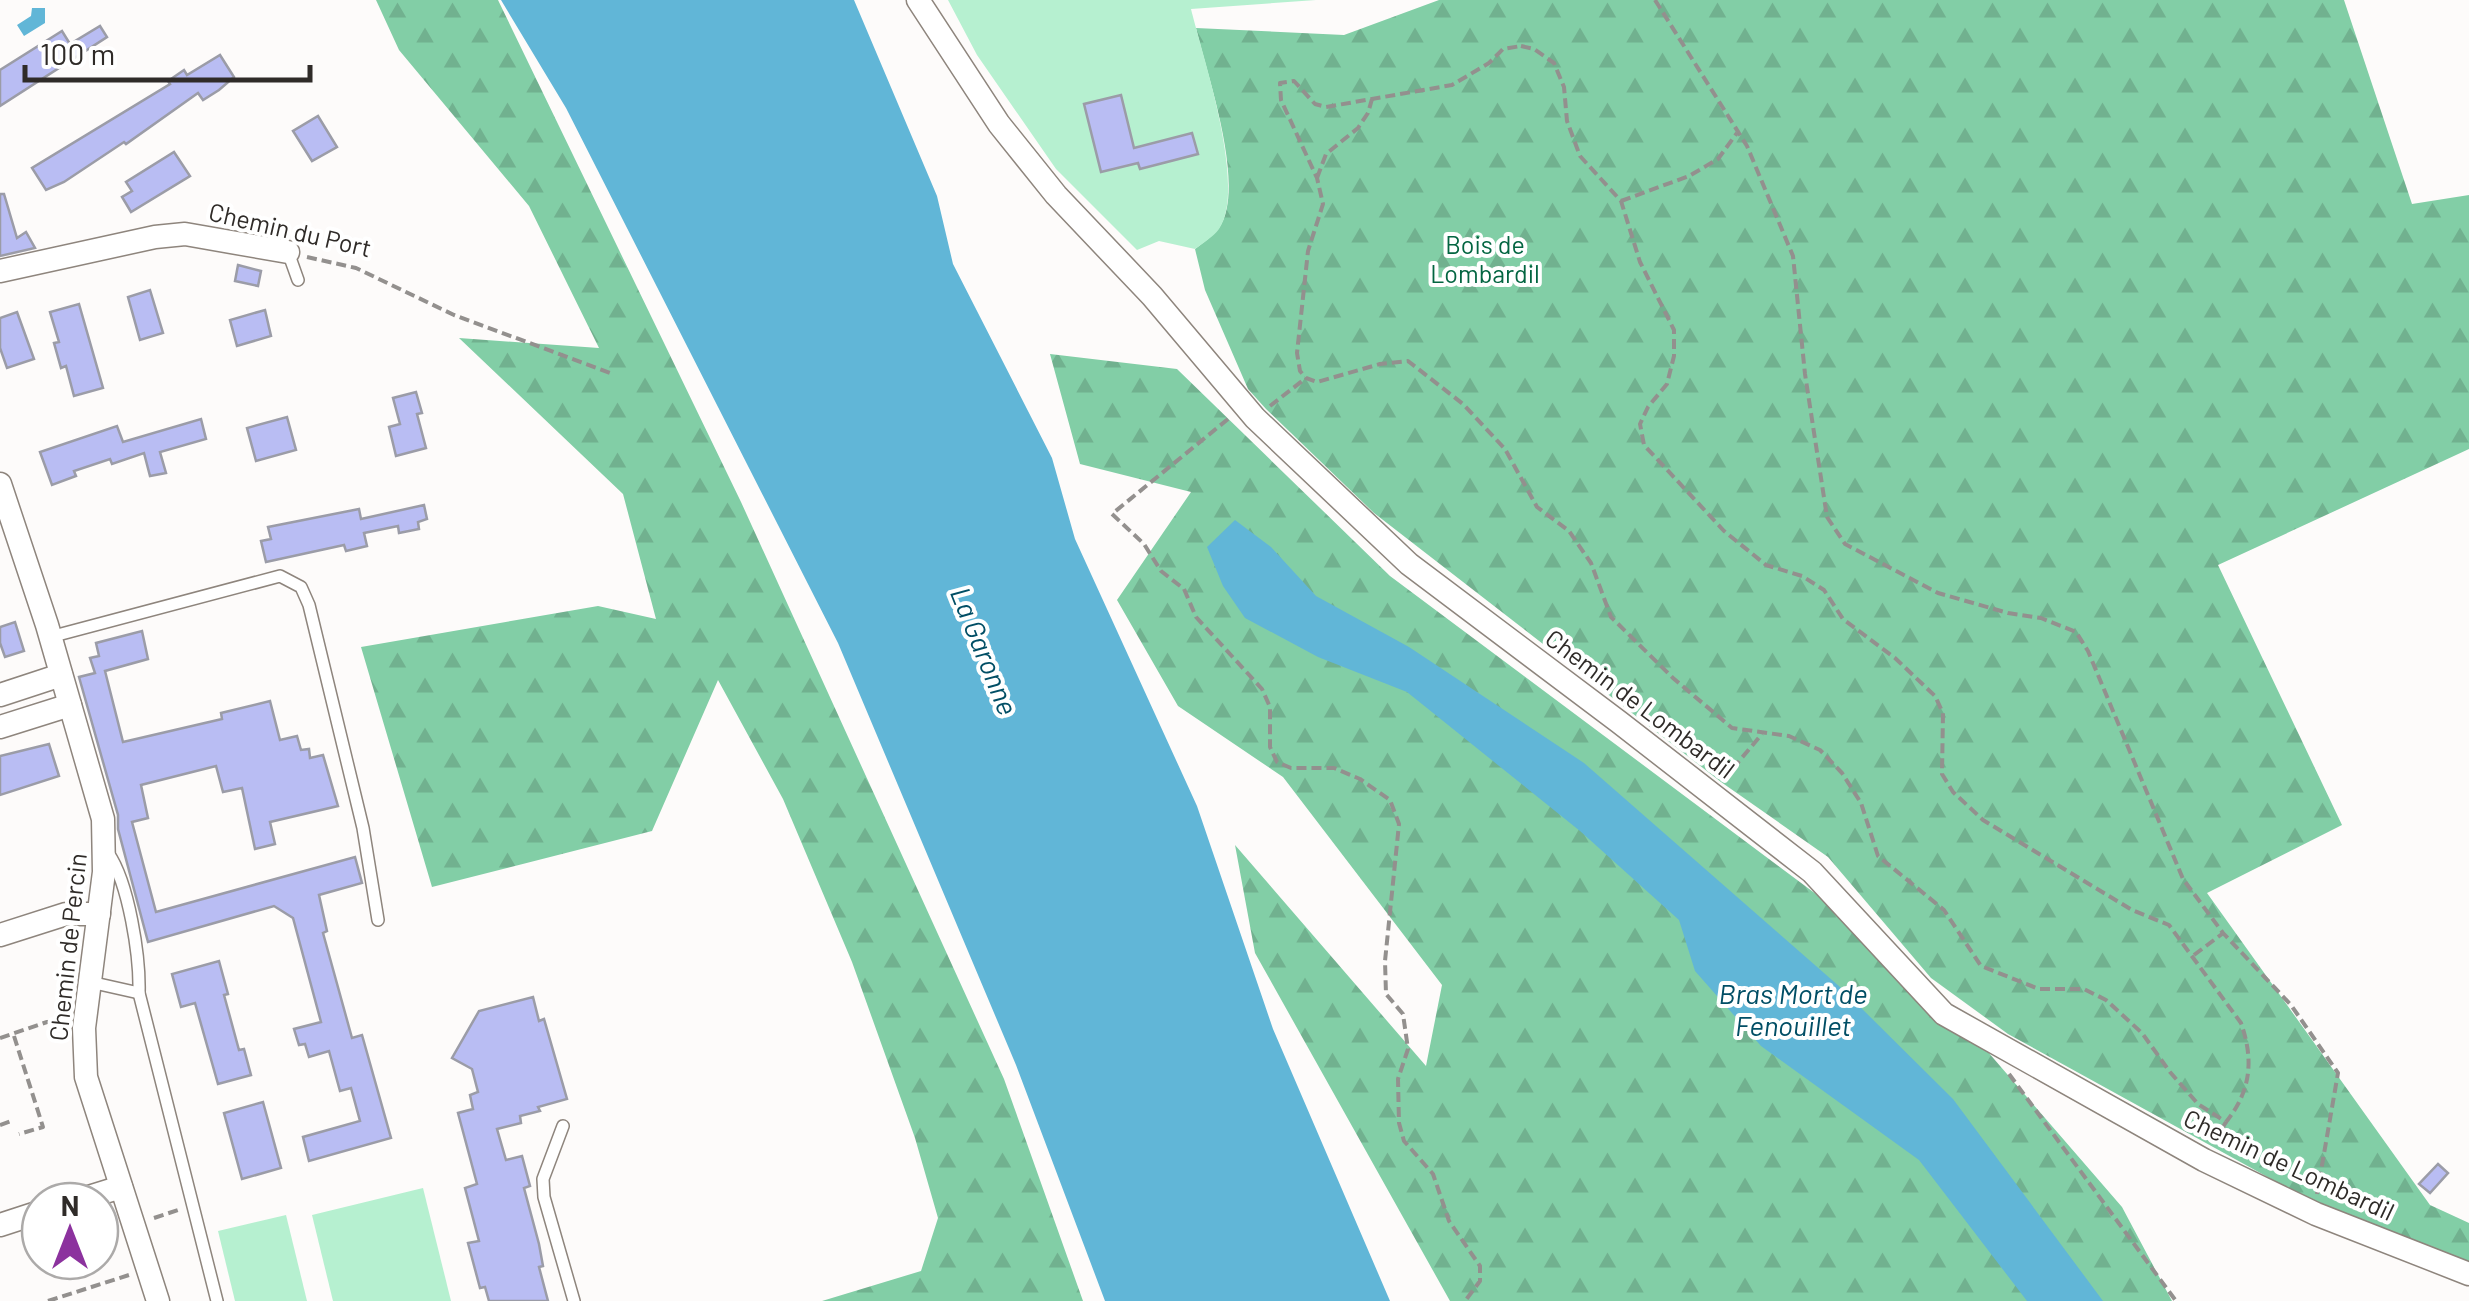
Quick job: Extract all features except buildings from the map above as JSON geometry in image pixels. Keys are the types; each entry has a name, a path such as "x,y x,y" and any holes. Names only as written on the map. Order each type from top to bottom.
{"street":[{"name":"Chemin de Lombardil","path":"918,0 998,124 1056,195 1152,296 1249,412 1409,564 1812,872 1944,1014 2204,1160 2316,1214 2469,1274"},
{"name":"Chemin du Port","path":"0,270 186,234 288,252"},
{"name":"Chemin de Percin","path":"0,484 103,819 106,850 84,1028 86,1077 158,1301"},
{"path":"0,695 61,676"},
{"path":"0,726 70,705"},
{"path":"0,935 66,914 99,914"}],"lane":[{"path":"288,252 298,280"},
{"path":"50,637 280,576 302,588 363,828 378,920"},
{"path":"106,850 116,864 125,898 140,972 139,993 218,1301"},
{"path":"90,982 139,993"},
{"path":"562,1126 543,1178 544,1197 574,1301"}],"path":[{"path":"1655,0 1748,146 1793,256 1826,517 1845,544 1938,593 2041,618 2076,632 2088,651 2183,879 2223,933 2291,1004 2338,1073 2316,1214"},
{"path":"1502,49 1534,49 1554,63 1564,87 1567,121 1580,156 1621,202 1640,262 1674,330 1674,356 1667,384 1640,424 1644,445 1724,531 1766,565 1802,576 1824,590 1843,620 1895,658 1935,696 1943,714 1942,774 1953,792 1982,820 2132,910 2169,925 2241,1022 2245,1034 2250,1065 2248,1083 2226,1122 2198,1104 2142,1033 2106,1000 2084,989 2039,989 1981,966 1944,910 1878,856 1861,803 1842,773 1820,750 1789,736 1732,728 1674,678 1611,617 1592,562 1569,531 1537,507 1505,449 1449,393 1408,361 1380,364 1317,382 1300,371 1297,353 1308,251 1322,204 1317,178 1280,100 1280,84 1294,81 1316,104 1326,107 1372,99 1452,85 1489,63 1502,49"},
{"path":"1317,178 1326,154 1358,128 1372,99"},
{"path":"1621,202 1718,160 1737,133"},
{"name":"Chemin du Port","path":"288,252 356,268 454,315 613,374"},
{"path":"1306,378 1249,412 1112,514 1144,544 1161,571 1184,589 1196,616 1262,689 1270,707 1270,747 1277,762 1291,768 1334,768 1360,779 1390,800 1399,824 1400,844 1394,865 1385,960 1386,994 1403,1014 1408,1050 1398,1079 1399,1122 1404,1141 1433,1174 1449,1220 1480,1266 1480,1281 1465,1301"},
{"path":"1713,793 1762,734"},
{"path":"2194,956 2223,933"},
{"path":"0,1038 47,1022 62,1021"},
{"path":"13,1034 43,1127 19,1134"},
{"path":"2007,1052 2002,1063 2016,1087 2176,1301"},
{"path":"0,1124 14,1120"},
{"path":"48,1301 148,1269"}],"green space":[{"path":"376,0 498,0 741,502 1004,1079 1083,1301 822,1301 921,1271 938,1218 915,1138 852,962 783,799 718,680 652,831 432,887 361,647 598,606 656,619 623,494 459,338 599,348 529,206 399,50"},
{"path":"948,0 1316,0 1191,9 1226,154 1226,209 1219,229 1195,249 1159,241 1137,250 1056,169 977,55"},
{"name":"Bois de Lombardil","path":"1439,0 2344,0 2412,204 2469,195 2469,449 2218,565 2342,825 2207,893 2430,1205 2469,1223 2469,1264 2304,1197 2008,1034 1931,978 1828,857 1721,782 1374,513 1248,389 1205,290 1195,249 1219,228 1227,210 1229,186 1222,130 1196,28 1344,35"},
{"path":"1050,354 1177,369 1390,576 1824,900 1988,1052 2122,1207 2172,1301 1450,1301 1255,953 1235,845 1426,1066 1442,985 1283,777 1178,706 1117,600 1191,492 1080,464"},
{"path":"423,1188 451,1301 333,1301 312,1215"},
{"path":"286,1215 307,1301 235,1301 218,1231"}],"water":[{"name":"La Garonne","path":"501,0 854,0 937,196 953,264 1052,458 1075,539 1197,806 1273,1029 1390,1301 1105,1301 1016,1065 838,643 566,108"},
{"path":"32,8 45,8 45,23 24,36 17,25 31,16"},
{"name":"Bras Mort de Fenouillet","path":"1235,520 1271,547 1316,596 1409,647 1584,763 1840,987 1953,1099 2103,1301 2027,1301 1919,1160 1761,1046 1695,971 1679,920 1580,831 1407,692 1318,657 1245,618 1223,586 1207,547"}]}
